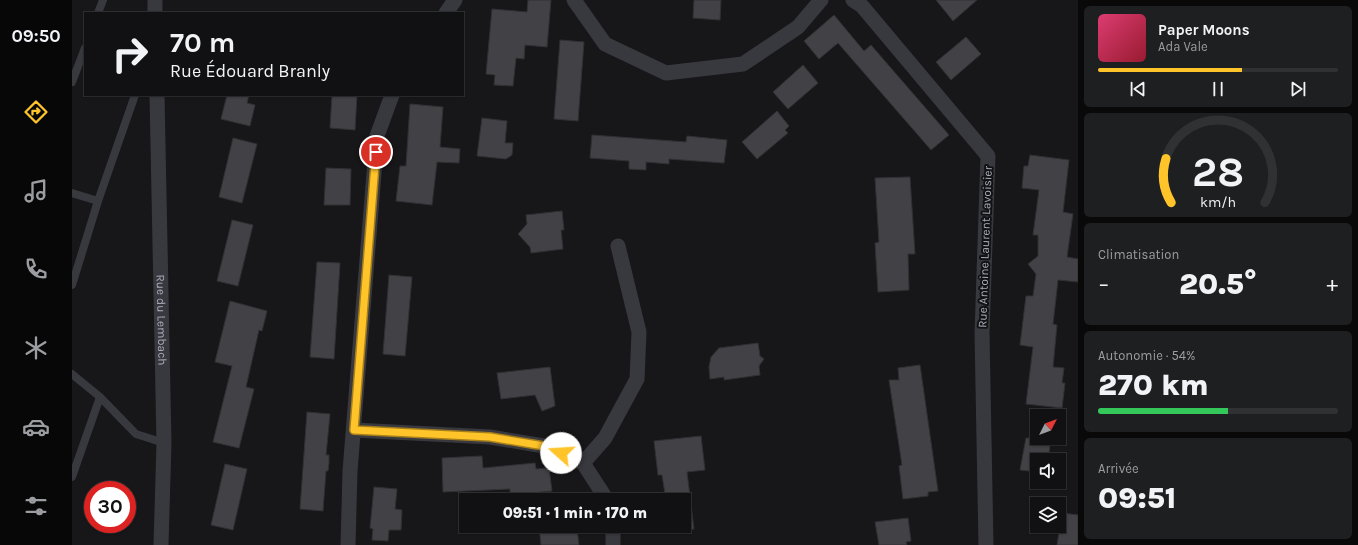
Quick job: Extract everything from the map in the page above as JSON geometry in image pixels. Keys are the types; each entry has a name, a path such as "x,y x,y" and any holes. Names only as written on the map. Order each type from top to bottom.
{"street":[{"path":"155,0 155,12"},
{"path":"447,12 455,0"},
{"path":"574,0 605,44 666,73 743,64 798,27 821,0"},
{"name":"Rue Antoine Laurent Lavoisier","path":"853,0 862,6 988,156 982,333 986,545"},
{"name":"Rue du Lembach","path":"157,96 164,443 161,545"},
{"path":"348,545 350,471 377,136 392,96"},
{"path":"583,463 605,438 637,379 639,332 618,246"},
{"path":"354,430 490,437 550,447 583,463 602,493"},
{"path":"612,533 613,545"}],"lane":[{"path":"98,12 103,0"},
{"path":"72,82 84,51"},
{"path":"72,285 98,201 135,96"},
{"path":"72,193 98,201"},
{"path":"72,374 100,397 136,434 164,443"},
{"path":"72,477 100,397"}],"building":[{"path":"528,0 551,0 547,47 525,45 524,59 516,58 513,86 494,85 495,75 486,74 492,9 527,12"},
{"path":"694,0 721,0 720,20 693,18"},
{"path":"936,0 977,0 953,21"},
{"path":"834,15 864,51 871,45 949,135 931,150 838,43 819,59 804,41"},
{"path":"966,37 981,54 951,80 936,62"},
{"path":"560,40 584,42 578,121 554,119"},
{"path":"803,65 818,83 788,109 773,92"},
{"path":"227,96 249,96 247,103 255,105 250,126 221,119"},
{"path":"332,96 357,96 355,130 330,128"},
{"path":"410,104 443,107 440,147 460,149 459,163 437,162 432,205 396,201 400,166 406,166"},
{"path":"777,111 789,126 785,130 788,133 757,159 742,142"},
{"path":"482,118 507,121 505,143 513,143 512,155 506,159 477,156"},
{"path":"592,135 686,142 687,136 727,140 724,163 669,159 669,164 646,162 646,170 629,169 629,161 590,158"},
{"path":"233,138 257,144 242,203 219,197"},
{"path":"1030,155 1069,160 1063,212 1073,214 1067,257 1078,259 1078,282 1058,280 1053,324 1057,325 1053,367 1064,368 1062,383 1065,383 1062,408 1026,404 1033,347 1020,345 1026,296 1033,296 1036,274 1028,264 1038,256 1038,235 1033,235 1039,190 1022,188 1024,166 1028,166"},
{"path":"326,168 351,169 350,205 324,205"},
{"path":"910,177 915,254 908,254 909,290 878,292 875,243 879,242 875,178"},
{"path":"562,211 564,230 561,230 563,249 531,253 530,247 518,234 527,224 526,215"},
{"path":"232,220 253,225 238,286 217,281"},
{"path":"317,262 340,263 334,359 310,357"},
{"path":"389,275 412,277 405,356 383,354"},
{"path":"230,301 267,311 262,331 259,330 246,387 254,389 239,448 213,442 232,366 215,362"},
{"path":"758,343 760,356 764,359 759,366 760,375 724,380 724,377 710,379 709,367 711,357 719,348"},
{"path":"920,365 938,491 928,492 928,496 903,499 899,466 902,465 889,380 899,380 898,368"},
{"path":"550,367 555,406 542,411 535,395 501,399 497,373"},
{"path":"307,412 330,414 326,455 329,455 329,463 328,471 326,471 323,511 300,509"},
{"path":"701,436 705,470 687,472 690,493 665,493 662,475 658,475 654,441"},
{"path":"1026,438 1030,438 1030,445 1050,445 1049,453 1030,453 1030,471 1020,470"},
{"path":"482,456 483,468 535,463 536,469 549,468 552,491 510,493 510,489 443,492 442,458"},
{"path":"225,464 247,469 233,530 211,525"},
{"path":"374,487 397,489 395,509 402,510 401,530 389,530 388,541 372,540 373,529 370,528"},
{"path":"691,505 694,529 691,530"},
{"path":"1066,514 1078,515 1078,545 1057,545 1059,533 1066,533"},
{"path":"908,518 911,541 906,542 907,545 879,545 875,522"},
{"path":"540,533 578,533 579,545 541,545"}],"route":[{"path":"376,152 354,430 490,437 550,447 561,453"}]}
